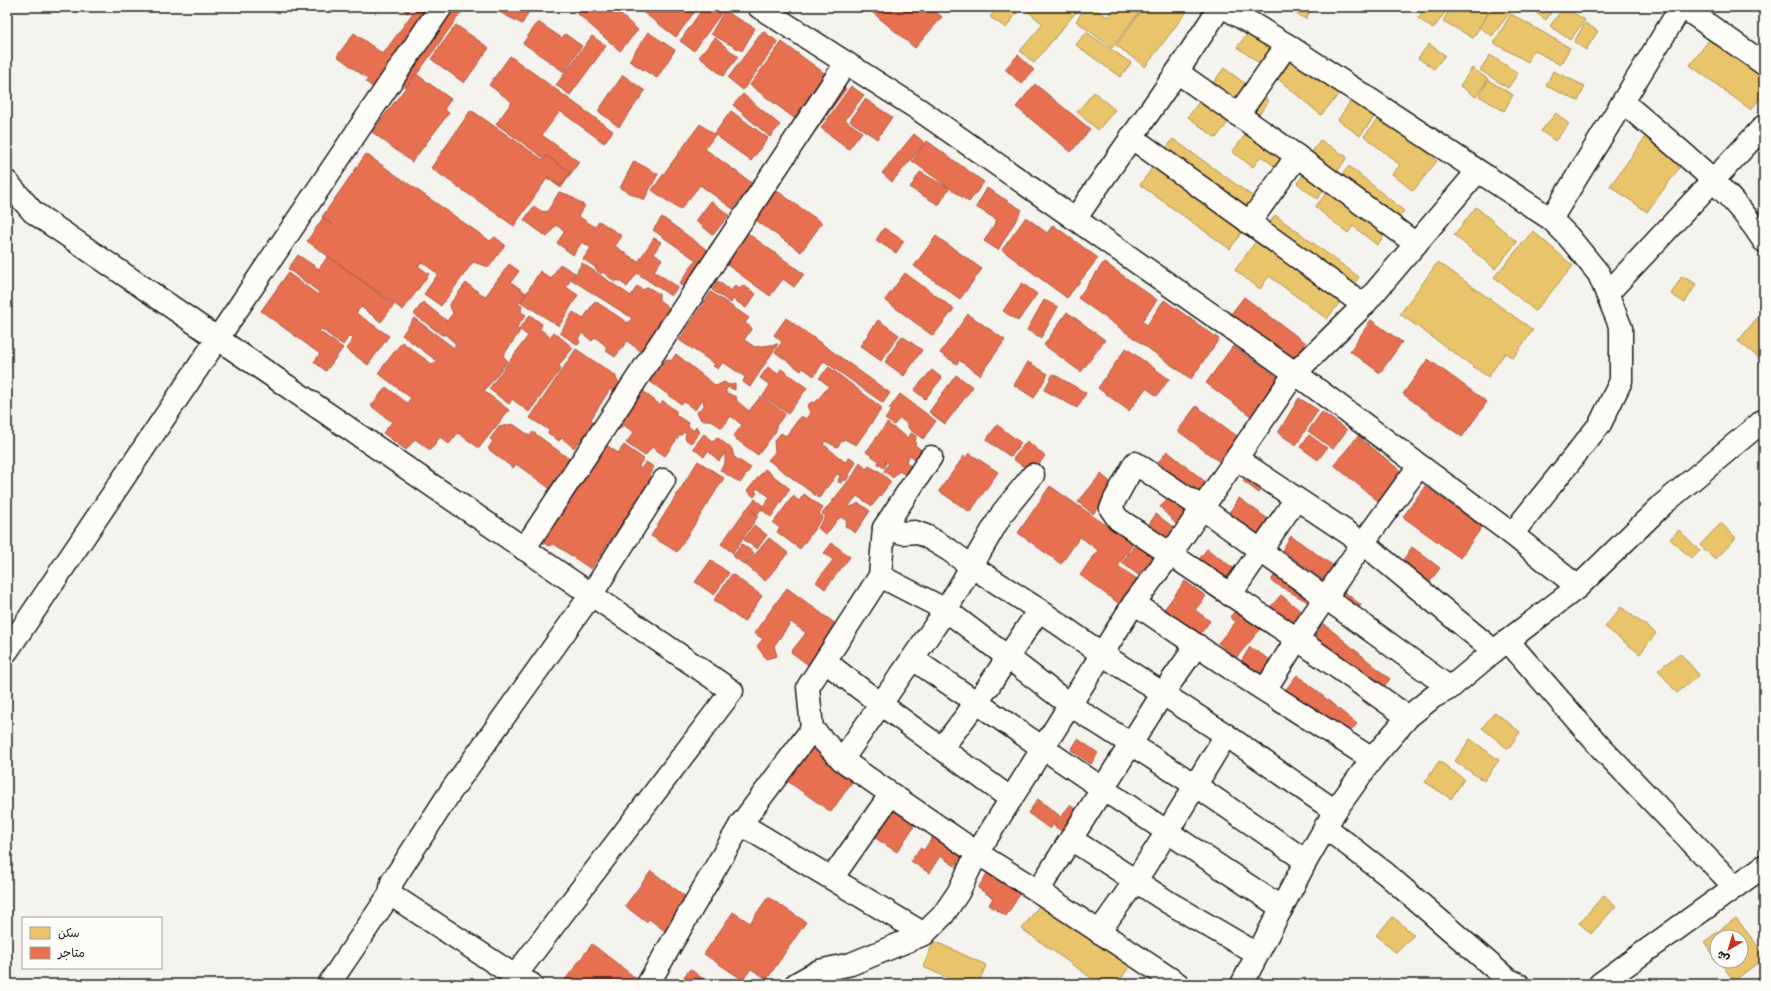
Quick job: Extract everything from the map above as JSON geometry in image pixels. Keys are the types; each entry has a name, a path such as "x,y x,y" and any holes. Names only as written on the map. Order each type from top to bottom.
{"street":[{"path":"7,651 441,7"},
{"path":"759,7 918,109 1295,373 1512,534 1578,587"},
{"path":"1075,218 1177,72 1220,7"},
{"path":"1224,7 1287,45 1551,219 1568,236 1599,274 1621,328 1621,381 1600,424 1512,534"},
{"path":"1551,219 1682,7 1764,64"},
{"path":"1238,115 1287,45"},
{"path":"524,549 846,63"},
{"path":"1177,72 1297,156 1416,244"},
{"path":"1623,102 1713,181 1751,221 1764,241"},
{"path":"1607,294 1764,126"},
{"path":"1131,137 1364,305"},
{"path":"1249,223 1297,156"},
{"path":"796,984 819,971 851,964 924,934 947,909 958,893 977,853 1134,603 1170,555 1295,373 1364,305 1478,172"},
{"path":"7,182 33,212 732,691 523,980 390,894"},
{"path":"1242,984 1306,861 1330,819 1372,759 1408,717 1432,697 1450,688 1501,646 1578,587 1662,505 1764,420"},
{"path":"931,457 884,528 880,576 826,662 808,687 812,729 842,760 977,853 1038,891 1178,984"},
{"path":"1237,458 1363,543 1501,646 1735,887"},
{"path":"1408,717 1297,639 1118,519 1111,509 1135,463 1261,550 1450,688"},
{"path":"1265,690 1297,639 1363,543 1419,466"},
{"path":"842,760 879,704 913,659 946,610 1003,512 1032,475"},
{"path":"329,984 390,894 392,882 451,791 591,595 664,480"},
{"path":"1230,595 1296,499"},
{"path":"884,528 903,533 915,532 926,536 1226,735 1330,819 1385,873 1507,979 1518,984"},
{"path":"880,576 946,610 1070,705 1195,785 1306,861"},
{"path":"1134,603 1372,759"},
{"path":"942,748 977,702 1039,610"},
{"path":"1038,891 1130,744 1163,693 1197,645"},
{"path":"913,659 1043,749 1282,908"},
{"path":"826,662 879,704 1011,799"},
{"path":"648,984 742,824 812,729"},
{"path":"1099,932 1136,880 1167,832 1226,735"},
{"path":"832,878 891,794"},
{"path":"742,824 924,934"},
{"path":"1071,839 1168,902 1257,954"},
{"path":"1600,984 1764,866"}],"building: سكن":[{"path":"997,7 1021,7 1006,28 990,17"},
{"path":"1029,7 1080,7 1034,63 1020,51 1043,24 1026,10"},
{"path":"1086,7 1093,7 1107,17 1115,7 1132,7 1139,12 1112,48 1076,21"},
{"path":"1144,7 1190,7 1145,67 1116,45"},
{"path":"1282,7 1312,7 1306,19"},
{"path":"1425,7 1449,7 1433,29 1418,18"},
{"path":"1451,7 1477,7 1488,13 1473,38 1443,21"},
{"path":"1493,7 1514,7 1492,36 1479,27"},
{"path":"1528,7 1555,7 1546,20"},
{"path":"1564,7 1585,20 1570,40 1550,26"},
{"path":"1511,14 1570,48 1560,65 1534,50 1528,62 1494,43"},
{"path":"1585,23 1598,31 1586,50 1574,42"},
{"path":"1255,24 1280,42 1263,66 1237,47"},
{"path":"1721,24 1764,56 1764,93 1751,110 1690,65"},
{"path":"1086,32 1131,63 1120,77 1076,45"},
{"path":"1429,44 1445,55 1434,69 1418,58"},
{"path":"1284,46 1341,92 1321,115 1265,68"},
{"path":"1490,55 1518,73 1508,88 1480,70"},
{"path":"1224,68 1269,101 1252,124 1236,112 1216,138 1188,117"},
{"path":"1472,68 1488,79 1476,97 1460,86"},
{"path":"1553,71 1585,86 1578,101 1546,86"},
{"path":"1488,80 1513,95 1504,111 1479,96"},
{"path":"1094,92 1115,110 1098,130 1077,112"},
{"path":"1352,99 1375,116 1360,136 1338,120"},
{"path":"1556,113 1569,124 1555,141 1541,131"},
{"path":"1381,116 1437,161 1413,191 1392,174 1400,165 1364,136"},
{"path":"1254,124 1294,153 1281,171 1261,156 1253,167 1232,152"},
{"path":"1650,131 1687,157 1647,212 1610,186"},
{"path":"1173,139 1262,203 1230,249 1140,185"},
{"path":"1320,140 1347,157 1332,180 1305,163"},
{"path":"1349,166 1404,211 1377,245 1353,226 1348,233 1315,207"},
{"path":"1309,168 1329,183 1317,199 1297,183"},
{"path":"1476,207 1517,242 1495,269 1454,235"},
{"path":"1275,215 1359,277 1327,319 1269,276 1260,289 1235,270"},
{"path":"1533,231 1573,266 1535,311 1494,277"},
{"path":"1438,262 1533,330 1513,358 1505,353 1488,377 1400,314"},
{"path":"1682,276 1696,284 1685,303 1671,294"},
{"path":"1758,317 1764,322 1764,362 1738,341"},
{"path":"1721,523 1736,538 1715,560 1700,545"},
{"path":"1679,530 1700,551 1692,559 1670,539"},
{"path":"1621,607 1656,633 1640,654 1605,627"},
{"path":"1680,653 1699,675 1677,693 1658,670"},
{"path":"1495,712 1520,732 1508,749 1482,728"},
{"path":"1470,739 1499,760 1484,781 1455,761"},
{"path":"1439,761 1464,779 1451,799 1425,782"},
{"path":"1604,895 1616,906 1591,934 1579,923"},
{"path":"1041,903 1133,962 1117,984 1100,984 1022,929"},
{"path":"1393,917 1414,935 1396,953 1376,935"},
{"path":"1736,918 1745,929 1721,929"},
{"path":"1749,935 1764,954 1764,958 1734,981 1725,969 1749,969"},
{"path":"1709,938 1709,949 1704,942"},
{"path":"934,941 986,965 978,984 962,984 923,967"},
{"path":"1025,978 1034,984 1022,984"}],"building: متاجر":[{"path":"400,7 412,7 408,13"},
{"path":"417,7 465,7 407,88 392,77 381,93 366,82 368,79 337,56 354,33 383,54"},
{"path":"490,7 529,7 531,8 522,24"},
{"path":"570,7 612,7 638,30 620,51"},
{"path":"636,7 698,7 676,37"},
{"path":"704,7 715,7 722,12 694,51 680,41"},
{"path":"866,7 930,7 942,17 915,48"},
{"path":"724,11 755,28 742,51 711,34"},
{"path":"538,22 562,38 565,34 582,46 564,72 523,43"},
{"path":"456,25 489,48 464,83 431,59"},
{"path":"763,31 778,42 743,90 728,78"},
{"path":"648,32 675,50 657,78 629,61"},
{"path":"592,36 606,46 570,95 556,85"},
{"path":"715,38 738,57 723,76 699,57"},
{"path":"782,42 846,89 814,133 750,85"},
{"path":"1018,55 1034,70 1021,84 1005,69"},
{"path":"510,56 613,131 604,143 560,111 542,135 579,162 561,188 537,171 545,159 496,124 512,102 489,85"},
{"path":"416,74 451,99 444,109 449,113 412,162 372,132"},
{"path":"623,75 645,91 619,127 598,111"},
{"path":"1035,84 1090,129 1071,152 1016,107"},
{"path":"851,86 864,95 845,120 862,132 849,149 821,128"},
{"path":"743,94 780,125 770,137 733,105"},
{"path":"865,99 892,117 877,139 850,121"},
{"path":"471,110 543,160 547,156 570,172 560,186 548,177 514,226 431,168"},
{"path":"731,111 768,138 751,161 714,134"},
{"path":"700,124 715,135 705,149 752,183 733,209 700,185 680,210 652,190"},
{"path":"914,134 925,143 892,182 882,173"},
{"path":"927,141 984,182 969,202 912,161"},
{"path":"366,154 490,241 495,237 505,245 489,267 473,262 441,306 424,294 438,274 422,262 418,266 429,274 403,310 307,241 323,218 333,225 322,217"},
{"path":"634,161 658,174 644,200 620,188"},
{"path":"920,172 949,188 939,205 910,188"},
{"path":"759,178 822,223 801,252 754,219 746,232 804,274 794,287 783,279 770,296 726,264 701,299 679,284 696,260 653,230 662,217 707,250"},
{"path":"987,188 1022,210 998,250 984,241 997,220 976,207"},
{"path":"559,192 569,195 585,206 578,216 595,227 599,221 622,236 615,246 638,262 654,238 661,242 654,253 662,259 654,271 678,287 671,296 637,273 627,287 618,280 615,282 603,272 601,274 595,269 597,265 595,267 583,259 591,248 582,242 573,255 557,243 565,231 556,225 547,237 524,220 534,206 541,211 547,212"},
{"path":"711,201 729,215 713,235 696,221"},
{"path":"1026,217 1047,233 1053,225 1098,258 1067,298 1002,250"},
{"path":"884,228 904,241 896,253 876,240"},
{"path":"936,236 982,269 960,299 914,266"},
{"path":"298,255 319,269 328,256 394,305 381,322 361,307 356,313 389,336 368,365 346,349 353,339 349,336 343,345 321,329 319,331 343,348 326,371 314,362 320,354 261,311 288,273 318,295 319,292 288,269"},
{"path":"1104,262 1157,300 1142,321 1147,325 1164,300 1219,339 1191,379 1078,298"},
{"path":"582,263 631,296 637,286 643,290 648,287 659,294 659,300 671,309 682,294 699,307 659,359 654,361 627,341 615,357 606,351 606,346 595,337 592,341 582,333 578,339 580,342 578,345 560,333 573,312 583,319 595,301 628,323 632,318 572,280"},
{"path":"509,264 519,271 511,282 526,293 518,305 522,306 521,312 526,315 516,328 520,331 503,356 508,361 484,391 509,410 479,448 458,433 449,444 440,437 430,450 415,439 406,450 383,433 392,422 371,406 386,387 407,403 411,398 378,373 402,342 433,365 437,361 402,335 414,318 454,348 456,344 446,335 442,335 414,314 423,302 447,321 453,313 449,305 466,283 485,297"},
{"path":"560,264 575,273 566,287 578,295 559,326 521,302 540,271 551,279"},
{"path":"905,273 954,309 933,336 885,300"},
{"path":"718,281 731,291 735,285 740,289 743,285 756,294 746,308 733,299 731,303 712,290"},
{"path":"1022,283 1037,294 1018,321 1003,311"},
{"path":"711,292 749,318 745,323 752,328 744,340 755,347 778,344 750,387 743,382 745,377 723,362 718,369 713,366 715,364 679,340"},
{"path":"1244,297 1306,343 1291,365 1228,318"},
{"path":"1044,300 1058,307 1041,338 1027,330"},
{"path":"1067,312 1105,340 1081,372 1044,345"},
{"path":"968,314 1005,340 980,375 959,360 957,364 940,353"},
{"path":"530,315 542,324 540,329 550,337 554,332 573,348 559,365 561,369 529,412 512,399 509,404 489,389 528,336 519,329"},
{"path":"786,318 890,393 883,403 824,361 814,376 803,368 801,371 775,352 782,342 774,335"},
{"path":"878,320 899,335 881,361 860,346"},
{"path":"1371,320 1402,342 1380,373 1350,351"},
{"path":"902,336 922,350 904,376 885,362"},
{"path":"1233,346 1283,381 1255,419 1206,383"},
{"path":"1126,348 1169,379 1157,396 1146,388 1129,411 1098,388"},
{"path":"576,349 616,376 616,379 621,384 613,400 609,398 613,390 610,389 591,419 594,423 574,448 562,438 559,441 548,433 549,430 530,418"},
{"path":"676,354 716,386 724,382 729,385 735,383 735,390 728,387 725,392 736,397 737,401 749,411 761,396 785,414 776,426 776,431 758,455 733,437 742,425 731,416 722,428 710,420 701,420 697,412 704,406 703,399 695,410 684,402 681,404 645,378 657,363 661,366 666,359 671,361"},
{"path":"1428,359 1487,402 1462,437 1403,394"},
{"path":"1028,362 1048,374 1034,398 1014,385"},
{"path":"768,367 778,374 781,369 807,388 788,414 763,396 770,385 760,378"},
{"path":"829,367 882,408 856,445 844,439 837,447 825,441 823,444 845,462 850,457 856,462 846,481 843,479 841,483 838,482 840,475 837,474 819,498 768,460 775,452 774,441 781,433 786,436 801,416 806,419 810,413 807,406 811,402 815,403 829,386 819,378"},
{"path":"932,370 942,378 925,399 914,390"},
{"path":"1053,374 1086,393 1077,408 1044,390"},
{"path":"956,375 973,387 945,424 929,412"},
{"path":"644,380 644,392 660,405 663,401 676,411 676,415 688,423 688,426 694,431 696,426 700,432 691,443 685,439 685,432 679,436 665,456 652,447 645,456 626,443 634,432 623,425 619,430 611,425"},
{"path":"900,394 936,421 923,439 909,429 907,424 900,418 894,425 885,419 892,410 889,409"},
{"path":"1299,398 1318,410 1296,445 1278,433"},
{"path":"1196,406 1244,441 1225,466 1178,431"},
{"path":"1322,412 1347,430 1333,449 1308,431"},
{"path":"887,423 908,438 911,433 916,436 915,445 924,452 918,461 910,455 906,462 912,467 909,477 899,471 893,478 884,471 889,463 885,461 886,464 884,468 878,464 879,461 866,452"},
{"path":"513,424 530,436 533,432 576,464 574,467 565,465 561,471 564,474 552,490 516,464 513,468 488,449 493,441 490,439 499,427"},
{"path":"997,425 1021,443 1011,457 986,440"},
{"path":"704,434 713,442 717,437 732,449 734,457 751,468 740,483 720,470 725,463 725,453 719,461 708,451 704,457 693,448"},
{"path":"1309,435 1327,448 1318,460 1300,447"},
{"path":"1358,436 1408,477 1384,506 1334,465"},
{"path":"601,441 618,453 624,445 644,459 639,465 640,470 646,462 654,467 649,475 652,478 591,569 554,544 548,546 536,537"},
{"path":"1027,441 1045,456 1032,473 1013,459"},
{"path":"1167,451 1213,488 1192,514 1147,477"},
{"path":"969,453 998,472 970,512 939,491 964,456 966,458"},
{"path":"698,461 724,478 677,552 651,536"},
{"path":"860,462 866,469 869,466 879,471 891,482 872,506 857,496 849,506 851,507 859,503 870,511 855,533 845,526 847,521 841,517 826,535 818,528 826,516 822,514 854,474"},
{"path":"1257,464 1272,476 1259,493 1243,481"},
{"path":"765,469 790,489 771,517 761,509 757,515 748,507 755,499 763,506 770,497 757,488 755,491 757,493 754,497 747,491"},
{"path":"1101,474 1116,487 1093,514 1078,502"},
{"path":"1050,486 1133,544 1118,566 1143,583 1125,608 1080,575 1098,550 1080,537 1061,564 1018,533"},
{"path":"1425,486 1482,527 1460,558 1403,517"},
{"path":"804,494 823,508 819,514 823,517 800,549 777,532 780,528 773,523 793,496 799,501"},
{"path":"1170,497 1187,514 1176,524 1160,507"},
{"path":"1239,498 1275,524 1255,551 1220,526"},
{"path":"747,508 758,516 733,553 721,544"},
{"path":"1156,514 1178,531 1144,579 1122,563"},
{"path":"754,525 767,535 757,549 744,540"},
{"path":"1291,536 1335,567 1325,581 1282,550"},
{"path":"769,538 788,553 765,581 746,565"},
{"path":"832,543 850,557 825,589 816,582 833,560 824,553"},
{"path":"742,544 754,553 745,565 733,556"},
{"path":"1412,547 1440,568 1419,597 1391,577"},
{"path":"1207,549 1240,573 1219,602 1185,577"},
{"path":"1284,558 1324,582 1311,604 1271,581"},
{"path":"711,560 729,573 714,595 695,582"},
{"path":"732,574 762,596 744,622 714,600"},
{"path":"1185,581 1206,596 1195,610 1210,621 1191,647 1155,622"},
{"path":"787,588 840,627 811,667 791,652 806,633 791,622 774,646 777,656 766,659 757,646 763,639 754,633"},
{"path":"1342,590 1361,605 1347,623 1328,609"},
{"path":"1281,595 1309,618 1286,646 1263,626 1236,658 1218,643 1236,622 1230,617 1246,597 1265,613"},
{"path":"1324,624 1390,679 1369,706 1302,651"},
{"path":"1250,647 1272,661 1254,689 1240,663"},
{"path":"1297,675 1357,724 1335,750 1276,702"},
{"path":"1078,739 1098,753 1091,764 1071,750"},
{"path":"811,745 828,757 824,761 852,782 831,812 786,780"},
{"path":"1038,799 1060,816 1050,829 1028,813"},
{"path":"890,802 918,820 897,852 869,834"},
{"path":"1070,805 1081,814 1066,834 1054,826"},
{"path":"936,832 965,852 955,866 940,856 929,873 911,861 920,848 924,850"},
{"path":"991,867 1024,888 1006,916 989,905 993,898 978,888"},
{"path":"651,871 689,899 665,931 649,919 646,922 625,906"},
{"path":"768,897 806,922 767,979 751,969 743,980 704,954 733,912 750,923"},
{"path":"592,944 637,979 633,984 562,984"},
{"path":"690,969 710,984 678,984"}]}
